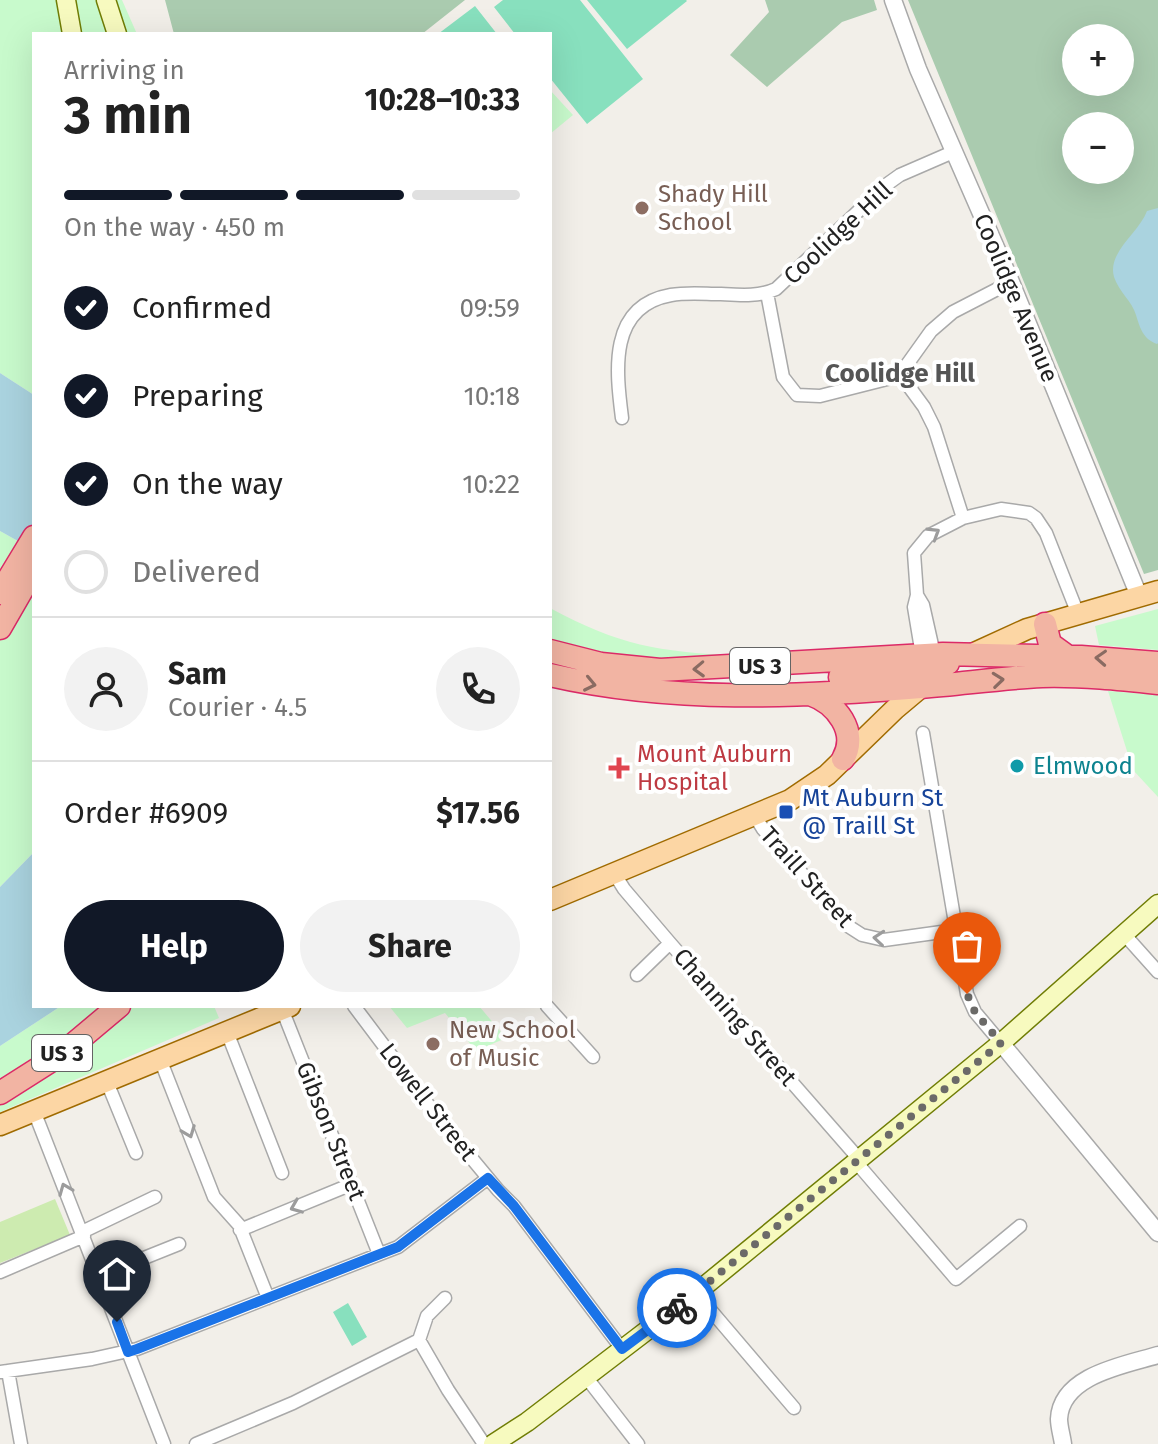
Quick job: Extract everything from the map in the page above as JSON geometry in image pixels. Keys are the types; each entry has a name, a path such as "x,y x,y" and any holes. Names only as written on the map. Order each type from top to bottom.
{"highway":[{"path":"0,628 32,542"},
{"path":"1045,624 1050,644 1068,657"},
{"name":"US 3","path":"552,652 601,664 660,670 928,654 1068,657 1158,663"},
{"path":"631,690 914,671 972,654"},
{"name":"US 3","path":"552,675 631,690 708,696 920,687 1045,676 1102,677 1158,683"},
{"path":"804,693 827,702 839,715 849,741 843,759"},
{"name":"US 3","path":"0,1093 63,1053 117,1008"}],"main road":[{"path":"66,0 72,32"},
{"path":"106,0 116,32"},
{"path":"552,899 755,816 809,788 920,687 972,654 1009,636 1148,593"},
{"path":"493,1444 696,1293 1001,1043 1158,904"},
{"path":"0,1125 286,1008"}],"street":[{"name":"Coolidge Avenue","path":"893,0 953,152 1148,593"},
{"name":"Coolidge Hill","path":"622,418 618,350 623,331 640,310 667,295 767,293 783,285 886,185 900,175 953,152"},
{"path":"963,518 934,427 924,407 899,373 931,331 953,312 1011,282"},
{"name":"Coolidge Hill","path":"767,293 783,377 797,395 820,396 880,383 899,373"},
{"path":"928,654 923,605 917,595 913,560 917,547 928,536 963,518 1001,509 1021,511 1036,518 1046,533 1078,614"},
{"path":"923,733 970,1004 1158,1233"},
{"name":"Traill Street","path":"755,816 763,829 857,933 884,940 956,930"},
{"name":"Channing Street","path":"614,873 624,889 858,1160 956,1279 1020,1226"},
{"path":"1124,934 1158,972"},
{"path":"637,975 670,943"},
{"name":"Gibson Street","path":"286,1008 379,1254"},
{"name":"Lowell Street","path":"356,1008 439,1119 514,1206 622,1349"},
{"path":"549,1008 593,1057"},
{"path":"227,1032 282,1173"},
{"path":"160,1059 214,1197 240,1230 268,1298"},
{"path":"107,1082 136,1153"},
{"path":"34,1111 164,1444"},
{"path":"21,1444 4,1371 128,1352 379,1254 407,1241 488,1178"},
{"path":"240,1230 352,1184"},
{"path":"0,1272 155,1197"},
{"path":"99,1276 179,1244"},
{"path":"696,1293 794,1408"},
{"path":"196,1444 293,1403 419,1340 427,1316 445,1298"},
{"path":"419,1340 484,1444"},
{"path":"1063,1444 1059,1420 1062,1403 1072,1389 1093,1377 1158,1355"},
{"path":"586,1377 638,1444"}],"green space":[{"path":"0,0 122,0 136,32 32,32 32,394 0,373"},
{"path":"165,0 465,0 425,32 173,32"},
{"path":"503,0 580,0 643,79 587,124 552,80 552,32 513,32 494,7"},
{"path":"587,0 686,0 687,1 627,49"},
{"path":"765,0 874,0 877,10 842,22 767,87 730,55 769,12"},
{"path":"908,0 1158,0 1158,570 1144,574"},
{"path":"475,6 495,32 441,32"},
{"path":"552,92 573,115 552,132"},
{"path":"0,531 32,549 32,854 0,887"},
{"path":"552,609 619,639 661,649 736,656 648,663 552,644"},
{"path":"1158,609 1158,650 1099,645 1095,626"},
{"path":"1108,691 1158,695 1158,797 1133,770"},
{"path":"58,1008 215,1008 219,1018 0,1112 0,1046"},
{"path":"391,1008 481,1008 506,1038 476,1051 445,1013 407,1028"},
{"path":"55,1199 70,1235 0,1263 0,1222"},
{"path":"348,1303 367,1337 352,1346 333,1312"}],"water":[{"path":"1158,208 1157,344 1143,332 1134,310 1116,282 1113,268 1119,251 1147,211"},
{"path":"0,373 32,394 32,549 0,531"},
{"path":"32,854 32,1008 58,1008 0,1046 0,887"}],"way so far":[{"path":"677,1308 1001,1043 975,1012 967,994"}],"place":[{"name":"Shady Hill School","path":"642,208"},
{"name":"Elmwood","path":"1017,766"},
{"name":"Mount Auburn Hospital","path":"619,768"},
{"name":"Mt Auburn St @ Traill St","path":"786,812"},
{"name":"New School of Music","path":"433,1044"}],"district":[{"name":"Coolidge Hill","path":"900,373"}],"route":[{"path":"117,1322 128,1352 137,1349 398,1247 488,1178 514,1206 622,1349 677,1308"}]}
